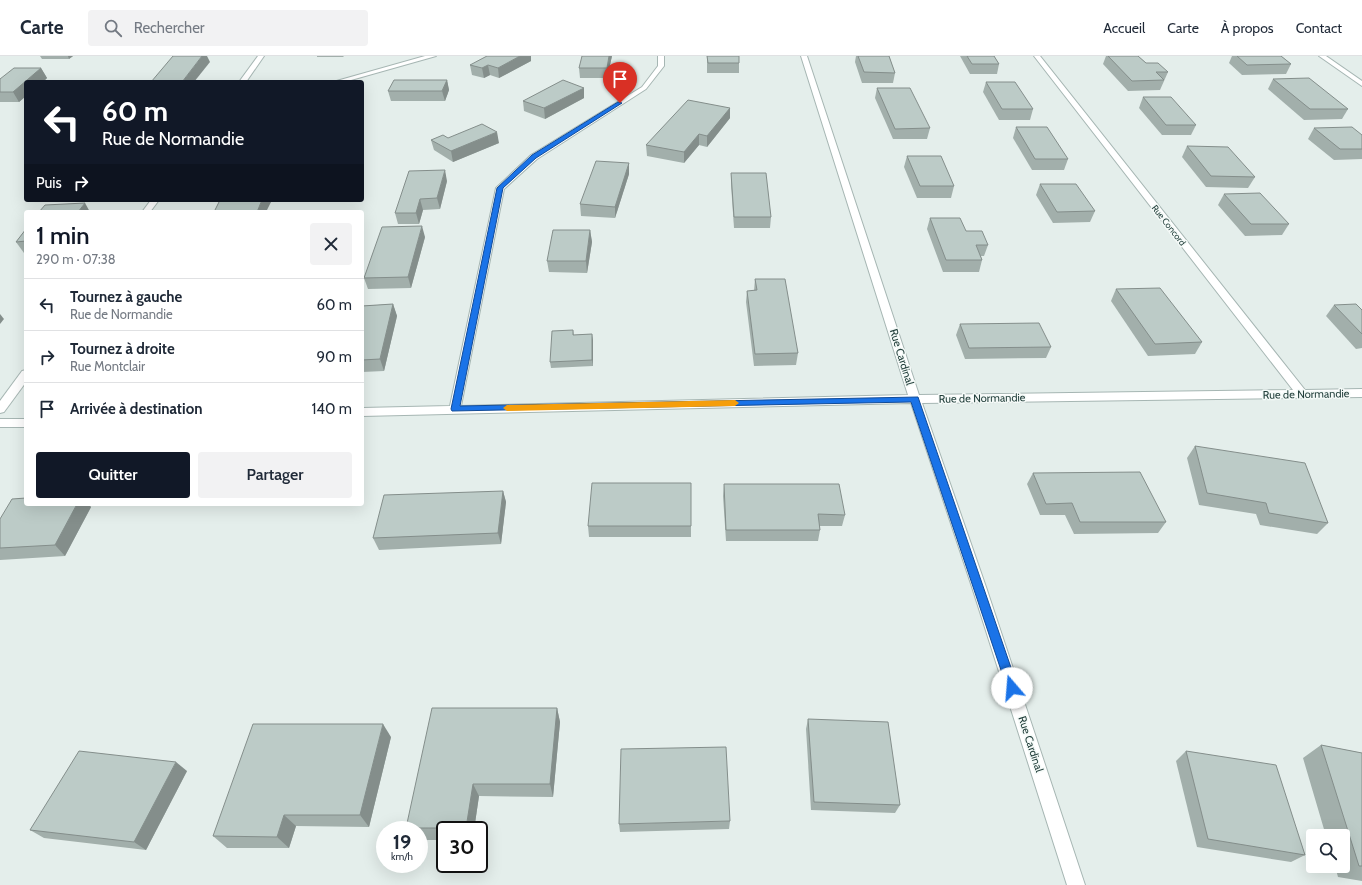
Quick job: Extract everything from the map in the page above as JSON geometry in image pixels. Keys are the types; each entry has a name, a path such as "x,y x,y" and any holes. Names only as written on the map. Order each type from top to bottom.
{"street":[{"path":"243,80 261,56"},
{"path":"343,80 433,56"},
{"path":"455,409 500,188 534,157 644,88 661,66 661,56"},
{"name":"Rue Cardinal","path":"804,56 915,399 979,587 1076,885"},
{"name":"Rue Concord","path":"1037,56 1302,394"},
{"path":"1322,56 1362,84"},
{"path":"0,409 24,377"},
{"name":"Rue de Normandie","path":"364,412 915,399 1362,393"},
{"path":"0,423 24,423"}],"building":[{"path":"173,56 202,56 184,80 153,80"},
{"path":"487,56 520,56 498,68 488,65 482,68 470,65"},
{"path":"582,56 609,56 607,68 579,68"},
{"path":"707,56 739,56 739,63 708,63"},
{"path":"858,56 889,56 895,73 864,72"},
{"path":"967,56 994,56 999,64 972,64"},
{"path":"1108,56 1138,56 1146,63 1158,63 1168,72 1156,72 1164,80 1132,81"},
{"path":"1237,56 1281,56 1291,64 1247,65"},
{"path":"14,68 41,68 27,80 24,80 24,83 13,92 0,92 0,79"},
{"path":"1309,78 1348,109 1310,109 1273,79"},
{"path":"394,80 447,80 442,91 388,91"},
{"path":"563,80 584,88 544,108 523,101"},
{"path":"986,82 1015,82 1033,109 1002,109"},
{"path":"877,88 910,88 930,128 895,129"},
{"path":"1143,97 1171,97 1196,125 1166,125"},
{"path":"688,100 730,108 707,136 699,134 684,152 646,145"},
{"path":"482,124 497,132 451,151 431,140 443,135 448,138"},
{"path":"1016,127 1047,127 1068,159 1035,159"},
{"path":"1352,127 1362,135 1362,149 1340,149 1314,128"},
{"path":"1187,146 1228,147 1255,177 1211,176"},
{"path":"907,156 941,156 954,186 920,186"},
{"path":"596,161 629,163 615,207 580,204"},
{"path":"445,170 437,198 420,199 416,213 395,213 409,171"},
{"path":"731,173 766,173 771,217 734,217"},
{"path":"1040,184 1076,184 1095,211 1057,212"},
{"path":"1260,193 1289,224 1251,224 1224,194"},
{"path":"219,202 261,202 258,210 215,210"},
{"path":"85,203 80,210 41,210 45,205"},
{"path":"930,218 960,218 966,231 982,231 988,245 976,245 982,260 946,260"},
{"path":"422,226 408,277 364,278 382,227"},
{"path":"553,230 590,230 586,261 547,261"},
{"path":"24,232 24,241 16,242"},
{"path":"755,279 785,279 798,353 755,354 747,291 757,290"},
{"path":"1160,288 1202,342 1155,344 1116,289"},
{"path":"393,304 380,359 364,360 364,306"},
{"path":"1356,304 1362,310 1362,334 1334,305"},
{"path":"1039,323 1051,347 969,348 960,324"},
{"path":"573,330 573,335 592,334 592,360 550,362 552,331"},
{"path":"1195,446 1305,463 1328,523 1269,513 1266,503 1207,493"},
{"path":"1140,472 1166,522 1080,522 1072,503 1046,504 1033,473"},
{"path":"592,483 691,483 691,526 588,526"},
{"path":"724,484 839,484 845,515 818,514 820,530 726,530"},
{"path":"503,491 498,533 373,538 384,495"},
{"path":"24,498 24,506 76,506 55,545 0,548 0,519 12,499"},
{"path":"432,708 557,708 550,784 473,784 467,821 436,821 436,828 428,828 428,821 408,821"},
{"path":"808,719 888,722 900,805 814,802"},
{"path":"253,724 383,724 360,815 284,815 277,837 213,836"},
{"path":"1321,745 1362,753 1362,866 1359,866 1350,837 1350,829 1347,829"},
{"path":"726,747 730,821 619,824 621,749"},
{"path":"79,751 176,762 134,842 30,830"},
{"path":"1186,751 1276,765 1305,855 1208,839"}],"slow traffic":[{"path":"507,408 735,403"}],"route":[{"path":"620,103 534,157 500,188 455,409 915,399 1012,688"}]}
